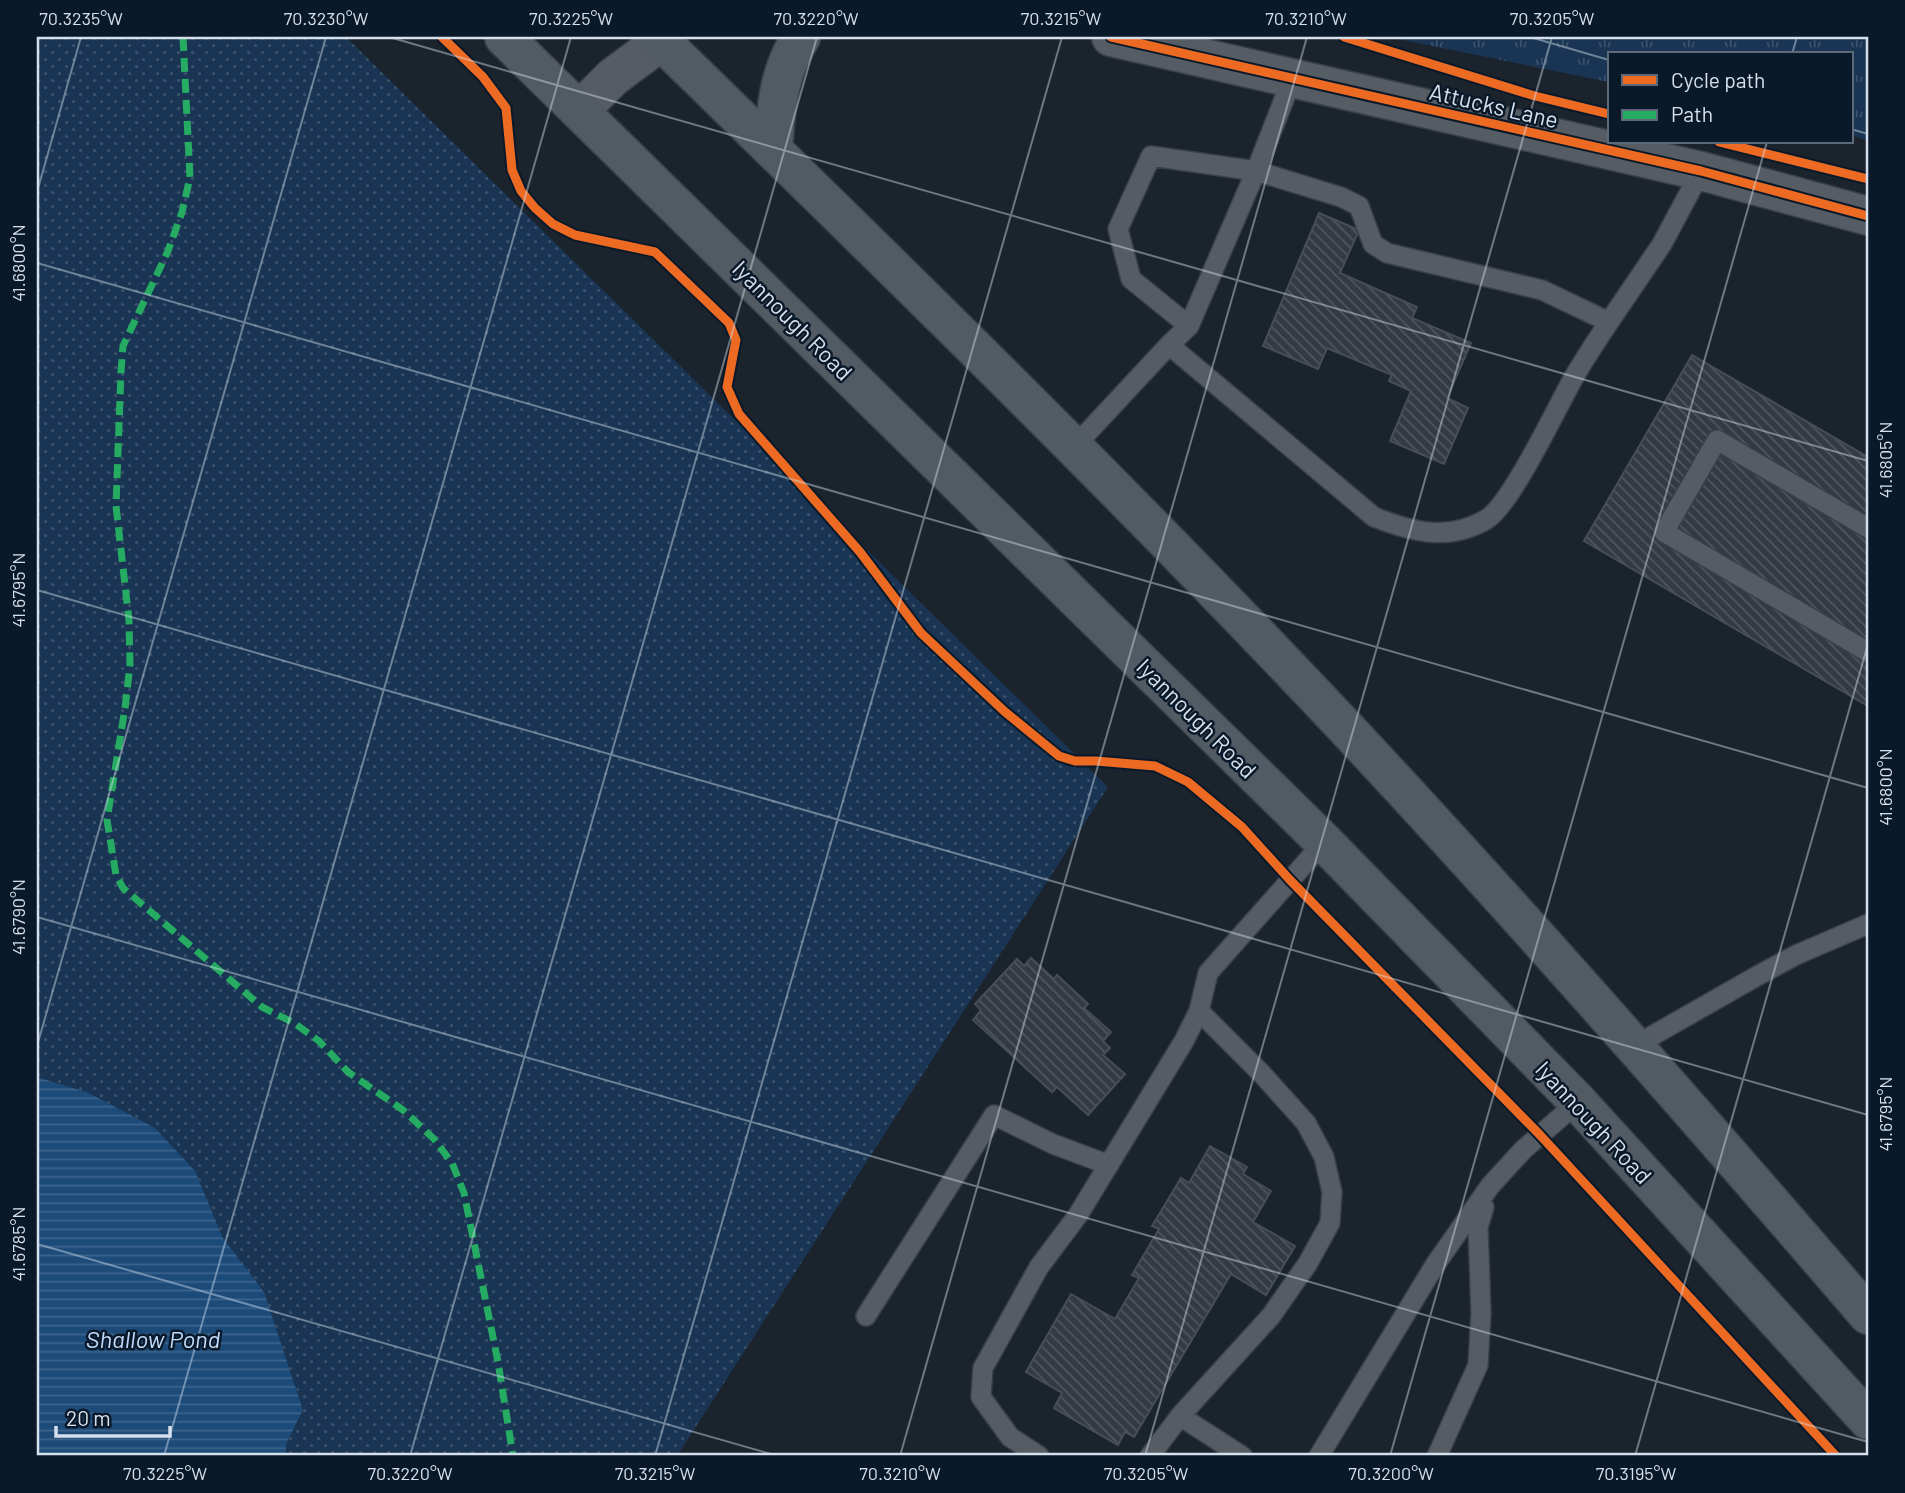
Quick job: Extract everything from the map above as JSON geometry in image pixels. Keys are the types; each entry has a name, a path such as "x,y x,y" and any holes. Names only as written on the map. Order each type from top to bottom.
{"main road":[{"name":"Iyannough Road","path":"504,37 1324,842 1578,1102 1868,1420"},
{"path":"773,149 779,88 784,69 801,37"},
{"path":"661,38 1074,447 1342,724 1636,1045 1868,1315"}],"street":[{"name":"Attucks Lane","path":"1111,37 1701,171 1868,216"},
{"path":"580,110 613,77 661,38"}],"lane":[{"path":"1074,447 1189,326 1256,171 1292,79"},
{"path":"1189,326 1131,279 1118,229 1151,156 1256,171 1341,197 1359,206 1373,244 1387,253 1542,290 1609,322"},
{"path":"1169,345 1374,517 1404,529 1444,534 1489,518 1511,491 1576,373 1662,244 1701,171"},
{"path":"1868,528 1717,440 1664,532 1868,652"},
{"path":"1039,1456 1010,1437 981,1397 983,1368 1040,1267 1078,1215 1184,1041 1199,1011 1208,972 1324,842"},
{"path":"1636,1045 1796,955 1868,924"},
{"path":"1150,1456 1180,1416 1270,1316 1308,1263 1330,1223 1332,1192 1325,1157 1306,1123 1199,1011"},
{"path":"1319,1456 1435,1265 1490,1186 1523,1150 1578,1102"},
{"path":"866,1316 994,1115 1053,1144 1109,1164"},
{"path":"1437,1456 1478,1365 1481,1312 1478,1227 1490,1186"},
{"path":"1180,1416 1242,1456"}],"green space":[{"path":"37,37 346,37 1108,787 677,1456 285,1456 287,1442 303,1410 264,1293 223,1238 195,1171 87,1092 37,1077"},
{"path":"1388,37 1868,37 1868,141 1853,136 1853,52 1608,52 1608,82"}],"water":[{"name":"Shallow Pond","path":"37,1077 87,1092 155,1128 195,1171 223,1238 264,1292 303,1410 287,1442 285,1456 37,1456"}],"building":[{"path":"1319,213 1359,230 1340,273 1417,307 1412,318 1471,343 1447,398 1468,408 1444,464 1390,441 1411,391 1389,381 1392,375 1327,348 1318,369 1263,346"},
{"path":"1692,355 1868,457 1868,706 1584,541"},
{"path":"1031,958 1054,979 1057,975 1088,1004 1084,1008 1111,1032 1103,1041 1110,1048 1103,1055 1125,1074 1088,1115 1057,1087 1052,1092 973,1020 981,1010 975,1004 1017,959 1024,966"},
{"path":"1210,1146 1247,1167 1243,1174 1271,1191 1253,1222 1295,1246 1266,1295 1231,1274 1134,1437 1125,1432 1118,1445 1054,1408 1062,1393 1026,1372 1071,1294 1115,1319 1139,1278 1132,1275 1159,1229 1152,1226 1181,1178 1189,1183"}],"marked path":[{"path":"183,37 190,178 182,212 168,251 123,346 121,371 116,506 129,620 130,665 107,820 116,875 123,888 262,1007 294,1023 319,1041 348,1072 403,1110 434,1139 452,1163 464,1193 498,1362 513,1456"}],"cycle path":[{"path":"442,37 483,77 506,108 512,170 521,191 535,208 553,224 575,235 655,252 729,323 736,340 727,387 739,414 860,552 921,633 1004,711 1059,756 1075,761 1155,766 1188,782 1242,827 1290,880 1540,1135 1836,1456"},
{"path":"1111,37 1701,171 1868,216"},
{"path":"1344,37 1535,96 1608,114"},
{"path":"1727,144 1868,179"}]}
